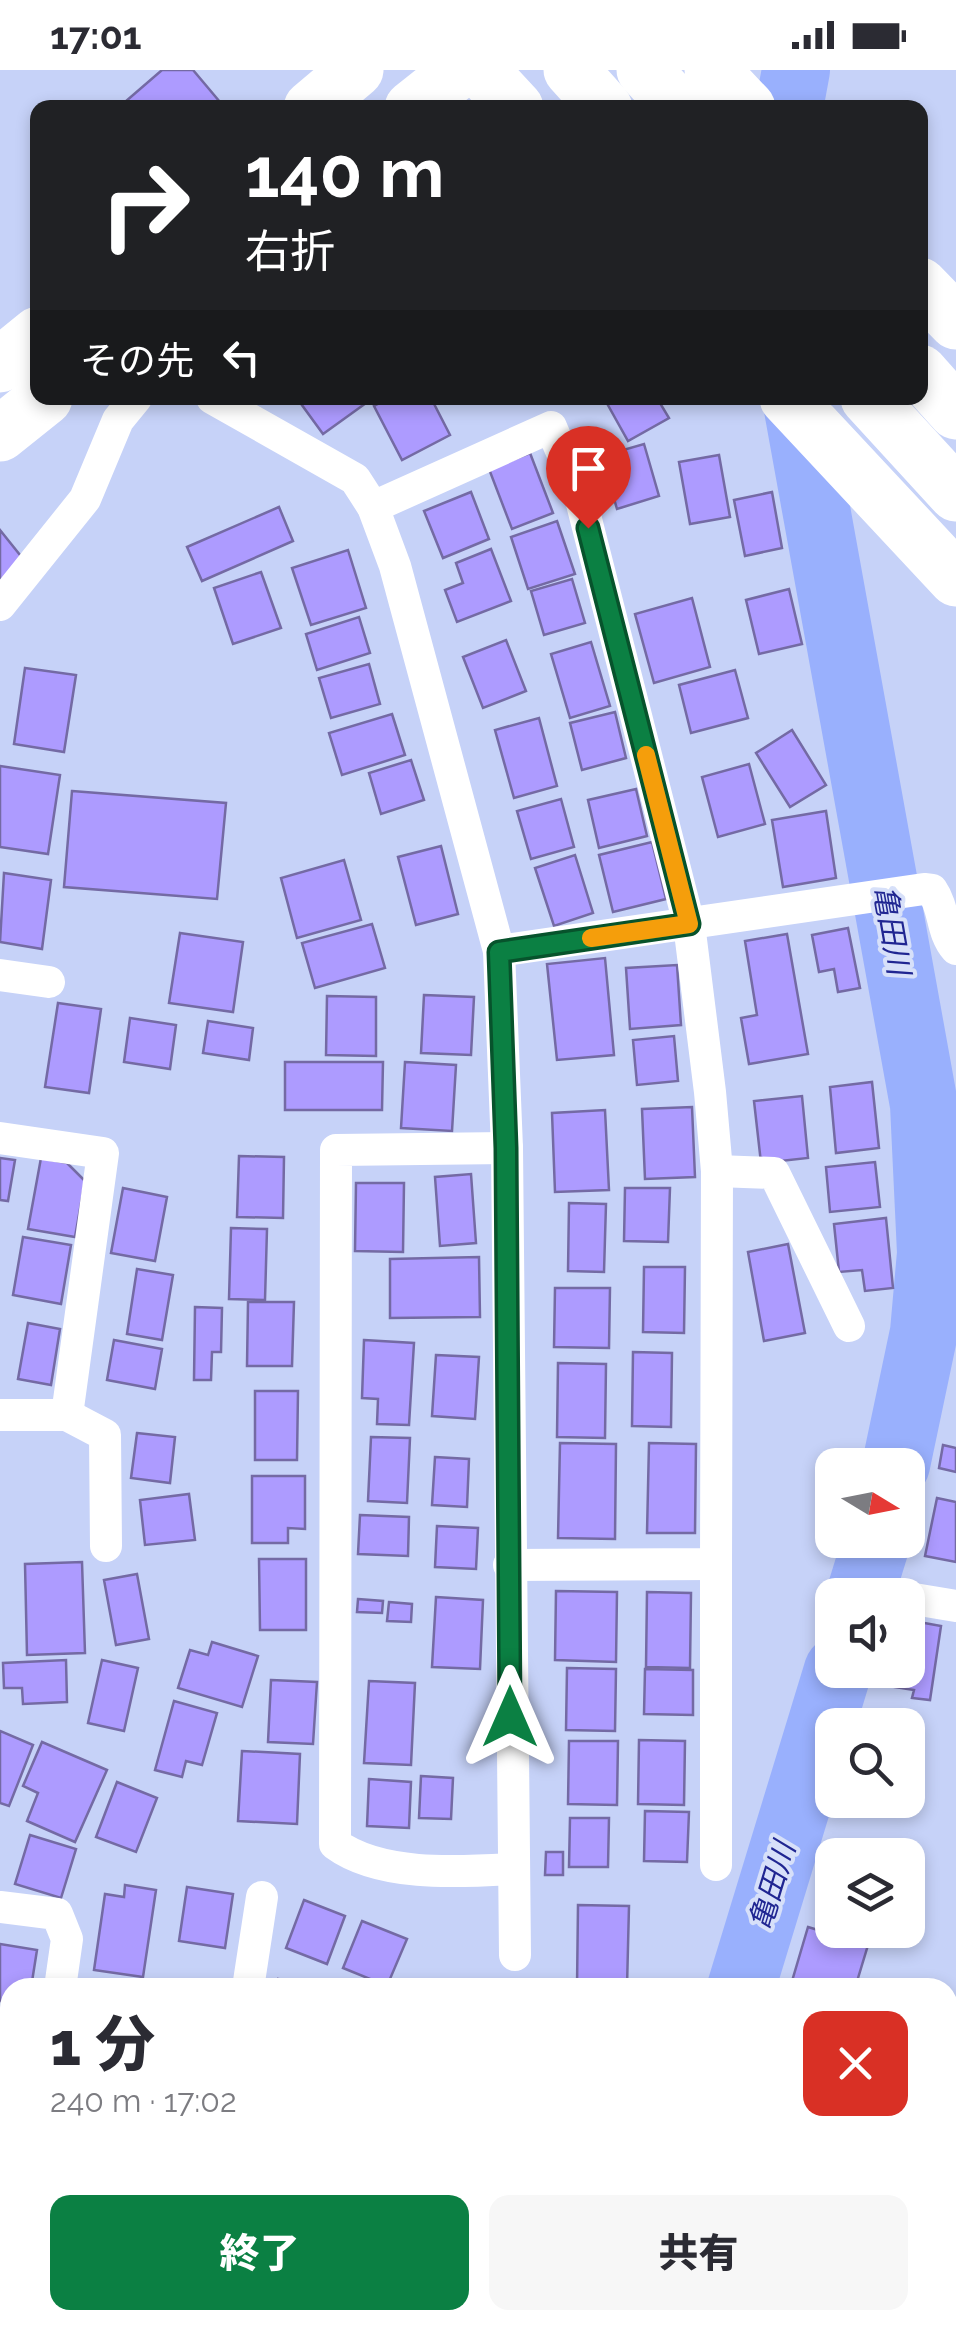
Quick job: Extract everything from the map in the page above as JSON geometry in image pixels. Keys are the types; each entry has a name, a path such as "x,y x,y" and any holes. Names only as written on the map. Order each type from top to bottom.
{"highway":[{"path":"320,100 356,70"},
{"path":"422,100 460,70"},
{"path":"482,70 509,100"},
{"path":"571,70 598,100"},
{"path":"644,70 672,100"},
{"path":"712,70 740,100"},
{"path":"928,292 956,322"},
{"path":"0,365 30,341"},
{"path":"928,381 956,412"},
{"path":"0,434 36,405"},
{"path":"793,405 956,580"},
{"path":"874,405 956,494"}],"street":[{"path":"0,604 85,499 118,420 130,405"},
{"path":"224,405 355,479 374,508 395,566 499,952 506,1148 516,1955"},
{"path":"374,508 551,427 579,492 689,924 717,1170 716,1864"},
{"path":"499,952 924,889 932,890 940,900 947,938 956,949"},
{"path":"0,975 49,982"},
{"path":"0,1138 103,1153 67,1415"},
{"path":"506,1148 336,1150 335,1844 358,1861 470,1872 512,1869"},
{"path":"717,1170 774,1173 848,1326"},
{"path":"0,1415 67,1415 105,1435 106,1546"},
{"path":"509,1566 716,1564"},
{"path":"925,1601 956,1606"},
{"path":"250,1978 262,1898"},
{"path":"0,1907 57,1914 67,1939 61,1978"}],"building":[{"path":"162,70 193,70 218,100 127,100"},
{"path":"302,405 363,405 323,434"},
{"path":"435,405 450,435 402,460 374,406"},
{"path":"608,405 661,405 669,418 628,441"},
{"path":"644,444 659,496 617,509 602,456"},
{"path":"530,453 553,513 512,529 489,469"},
{"path":"719,455 730,517 690,524 679,462"},
{"path":"471,492 489,539 443,558 424,511"},
{"path":"772,492 782,548 745,556 734,500"},
{"path":"279,507 293,541 202,581 187,547"},
{"path":"557,521 575,574 528,589 511,537"},
{"path":"0,530 24,560 0,587"},
{"path":"491,549 511,601 457,622 445,590 463,583 456,563"},
{"path":"348,550 366,608 311,625 292,568"},
{"path":"261,572 281,628 233,644 214,588"},
{"path":"572,579 585,623 544,635 531,591"},
{"path":"789,589 802,644 759,654 746,600"},
{"path":"692,598 710,667 654,683 635,614"},
{"path":"359,617 370,653 317,670 306,634"},
{"path":"506,640 526,691 483,708 463,657"},
{"path":"591,642 610,706 570,718 551,654"},
{"path":"369,664 380,704 331,718 319,678"},
{"path":"25,668 76,675 64,752 14,744"},
{"path":"735,670 748,718 691,733 679,685"},
{"path":"615,712 626,758 582,770 570,723"},
{"path":"392,714 405,755 342,775 329,733"},
{"path":"539,718 557,786 514,798 495,730"},
{"path":"792,730 826,785 790,807 756,753"},
{"path":"411,760 424,800 381,814 369,773"},
{"path":"749,764 765,824 718,837 702,777"},
{"path":"0,766 60,775 48,854 0,847"},
{"path":"636,789 647,836 599,848 588,800"},
{"path":"72,791 226,803 217,899 64,887"},
{"path":"561,799 574,847 531,859 517,811"},
{"path":"826,811 836,878 783,887 772,820"},
{"path":"652,842 666,899 613,912 599,855"},
{"path":"441,846 458,914 416,925 398,857"},
{"path":"575,855 593,913 554,926 535,868"},
{"path":"344,860 361,920 297,938 281,878"},
{"path":"4,873 51,880 42,949 0,942"},
{"path":"372,924 385,968 315,988 302,943"},
{"path":"848,928 860,988 838,992 834,969 819,972 812,935"},
{"path":"180,933 243,942 233,1012 169,1003"},
{"path":"787,934 808,1054 749,1064 741,1018 757,1015 745,941"},
{"path":"605,958 614,1055 557,1060 547,964"},
{"path":"677,965 681,1025 630,1029 626,968"},
{"path":"424,995 474,997 471,1055 421,1053"},
{"path":"327,996 376,997 376,1056 326,1055"},
{"path":"58,1003 101,1009 89,1093 45,1087"},
{"path":"130,1018 176,1025 170,1069 124,1062"},
{"path":"208,1021 253,1028 249,1060 203,1053"},
{"path":"674,1036 678,1081 637,1085 633,1040"},
{"path":"285,1062 383,1062 382,1110 285,1110"},
{"path":"405,1062 456,1065 452,1131 401,1128"},
{"path":"872,1082 879,1148 836,1153 830,1087"},
{"path":"802,1096 808,1158 761,1163 754,1101"},
{"path":"692,1107 695,1177 645,1179 642,1109"},
{"path":"605,1110 609,1190 555,1192 552,1113"},
{"path":"239,1156 284,1157 283,1218 237,1217"},
{"path":"0,1158 15,1160 8,1201 0,1200"},
{"path":"41,1158 67,1163 85,1181 75,1237 28,1229"},
{"path":"875,1162 880,1207 830,1212 826,1167"},
{"path":"471,1174 476,1243 440,1246 435,1177"},
{"path":"356,1183 404,1183 403,1252 355,1251"},
{"path":"123,1188 167,1197 155,1261 111,1253"},
{"path":"625,1188 670,1188 668,1242 624,1241"},
{"path":"569,1203 606,1204 604,1272 568,1271"},
{"path":"886,1218 893,1288 865,1291 862,1270 839,1272 834,1224"},
{"path":"231,1228 267,1229 265,1300 229,1299"},
{"path":"23,1237 71,1245 61,1304 13,1295"},
{"path":"788,1244 805,1333 764,1341 748,1252"},
{"path":"479,1257 480,1317 390,1318 390,1259"},
{"path":"644,1267 685,1267 684,1333 643,1332"},
{"path":"137,1269 173,1275 162,1340 127,1334"},
{"path":"555,1288 610,1288 609,1348 554,1347"},
{"path":"248,1302 294,1302 292,1366 247,1366"},
{"path":"195,1307 222,1308 221,1352 212,1352 211,1380 194,1380"},
{"path":"28,1323 60,1329 51,1385 18,1379"},
{"path":"114,1340 162,1349 155,1389 107,1380"},
{"path":"364,1340 414,1343 409,1425 377,1424 378,1399 362,1398"},
{"path":"633,1352 672,1353 671,1427 632,1426"},
{"path":"436,1355 479,1357 475,1419 432,1416"},
{"path":"558,1363 606,1364 605,1438 557,1437"},
{"path":"255,1391 298,1391 297,1460 255,1460"},
{"path":"137,1433 175,1437 170,1483 131,1478"},
{"path":"371,1437 410,1438 407,1503 368,1501"},
{"path":"560,1443 616,1444 615,1539 558,1538"},
{"path":"649,1443 696,1444 695,1533 647,1533"},
{"path":"943,1445 956,1448 956,1472 939,1468"},
{"path":"435,1457 469,1459 467,1507 432,1505"},
{"path":"252,1476 305,1476 305,1529 288,1528 288,1543 252,1543"},
{"path":"189,1494 195,1540 145,1545 140,1500"},
{"path":"937,1498 956,1502 956,1562 925,1556"},
{"path":"360,1515 409,1517 408,1556 358,1554"},
{"path":"437,1526 478,1528 476,1569 435,1567"},
{"path":"259,1559 306,1559 306,1630 260,1630"},
{"path":"82,1562 85,1653 27,1655 25,1564"},
{"path":"137,1574 149,1639 116,1645 104,1580"},
{"path":"556,1591 617,1592 616,1662 555,1660"},
{"path":"647,1592 691,1593 690,1668 646,1667"},
{"path":"436,1597 483,1600 480,1669 432,1667"},
{"path":"358,1599 383,1601 382,1613 357,1612"},
{"path":"389,1602 412,1604 411,1622 387,1621"},
{"path":"925,1623 941,1626 930,1700 912,1698 914,1690 901,1688 925,1688"},
{"path":"212,1642 258,1656 242,1707 178,1688 190,1650 208,1655"},
{"path":"66,1660 67,1702 23,1704 22,1688 4,1688 3,1663"},
{"path":"102,1660 138,1668 124,1731 88,1723"},
{"path":"567,1668 616,1669 615,1731 566,1730"},
{"path":"645,1669 693,1670 693,1715 644,1714"},
{"path":"271,1680 317,1682 313,1744 268,1742"},
{"path":"369,1681 415,1683 411,1765 364,1763"},
{"path":"174,1701 217,1713 202,1765 186,1761 182,1777 155,1770"},
{"path":"0,1731 33,1745 9,1806 0,1803"},
{"path":"639,1740 685,1741 684,1805 638,1804"},
{"path":"569,1741 618,1741 617,1805 568,1804"},
{"path":"42,1742 107,1770 75,1842 27,1821 38,1793 23,1786"},
{"path":"242,1751 300,1754 297,1824 238,1821"},
{"path":"421,1776 453,1778 451,1819 419,1818"},
{"path":"369,1779 411,1782 409,1828 367,1826"},
{"path":"117,1782 157,1798 136,1852 96,1837"},
{"path":"645,1811 689,1812 687,1862 644,1861"},
{"path":"570,1818 609,1818 608,1867 569,1867"},
{"path":"30,1835 76,1849 61,1898 15,1884"},
{"path":"546,1852 563,1852 563,1875 545,1875"},
{"path":"125,1885 156,1890 143,1977 94,1970 105,1894 124,1897"},
{"path":"187,1887 233,1894 225,1948 179,1941"},
{"path":"304,1900 345,1916 327,1964 286,1948"},
{"path":"578,1905 629,1906 627,1978 577,1978"},
{"path":"362,1921 407,1939 390,1978 367,1978 343,1968"},
{"path":"808,1927 815,1929 815,1948 867,1948 858,1978 793,1978"},
{"path":"0,1944 37,1950 33,1978 0,1978"}],"waterway":[{"name":"亀田川","path":"790,100 796,70"},
{"name":"亀田川","path":"797,405 924,1105 931,1253 924,1332 900,1448"},
{"name":"亀田川","path":"865,1578 871,1558"},
{"name":"亀田川","path":"744,1978 833,1688"}],"slow traffic":[{"path":"591,938 689,924 646,755"}],"route":[{"path":"510,1717 504,1006 499,952 689,924 588,528"}]}
